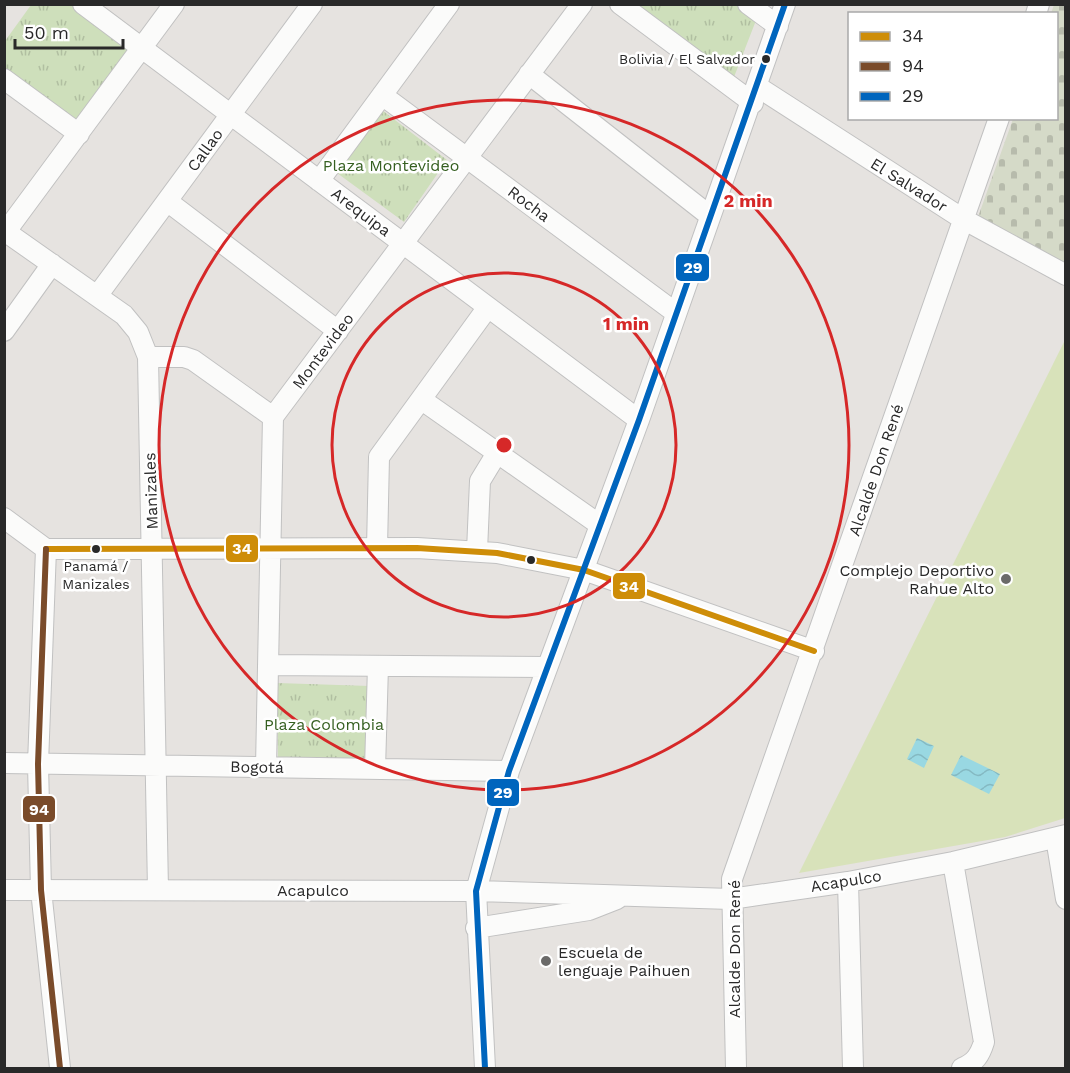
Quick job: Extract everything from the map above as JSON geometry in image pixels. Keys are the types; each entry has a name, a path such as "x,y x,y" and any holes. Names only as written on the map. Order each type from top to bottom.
{"street":[{"name":"Arequipa","path":"83,4 639,420"},
{"path":"5,233 174,4"},
{"name":"Callao","path":"98,296 312,4"},
{"name":"Montevideo","path":"273,417 582,4"},
{"name":"El Salvador","path":"620,4 755,95 963,219 1065,275"},
{"path":"748,4 778,26"},
{"path":"484,1068 476,891 509,771 639,420 755,95 785,4"},
{"path":"319,181 443,7"},
{"path":"529,74 710,216"},
{"path":"4,79 79,134"},
{"name":"Rocha","path":"382,95 676,313"},
{"name":"Alcalde Don René","path":"736,1068 732,879 814,651 998,120"},
{"path":"167,201 338,331"},
{"name":"Manizales","path":"5,233 98,296 132,323 148,357 158,890"},
{"path":"8,318 52,264"},
{"path":"376,548 379,457 488,307"},
{"path":"148,357 184,357 193,360 273,417 266,767"},
{"path":"422,400 600,525"},
{"path":"477,551 480,481 497,453"},
{"path":"4,518 46,549 376,548 477,551 526,558 584,570 814,651"},
{"path":"46,549 38,764 41,890 60,1068"},
{"path":"268,665 547,667"},
{"path":"375,769 378,666"},
{"name":"Bogotá","path":"4,764 509,771"},
{"path":"1061,837 1065,898"},
{"name":"Acapulco","path":"4,890 476,891 731,899 848,882 953,862 1061,837"},
{"path":"953,862 984,1042 981,1053 971,1065 962,1068"},
{"path":"848,882 853,1068"},
{"name":"Acapulco","path":"476,928 589,910 622,896"}],"green space":[{"path":"31,5 71,5 133,50 77,126 5,74 5,41"},
{"path":"633,5 762,5 734,77"},
{"path":"1054,5 1065,5 1065,264 978,217 1013,120 1058,120 1058,12 1051,12"},
{"name":"Plaza Montevideo","path":"382,110 447,160 404,222 337,173"},
{"name":"Complejo Deportivo Rahue Alto","path":"1065,340 1065,818 1005,837 799,873"},
{"name":"Plaza Colombia","path":"277,683 370,686 367,765 278,762"}],"water":[{"path":"917,738 934,746 924,768 907,759"},
{"path":"961,755 1000,774 989,794 951,775"}],"transit line":[{"name":"29","path":"485,1068 476,891 509,771 639,420 785,4"},
{"name":"34","path":"46,549 417,548 497,553 584,570 814,651"},
{"name":"94","path":"46,549 38,764 41,890 60,1068"}],"place":[{"name":"Bolivia / El Salvador","path":"766,59"},
{"name":"Panamá / Manizales","path":"96,549"},
{"name":"Complejo Deportivo Rahue Alto","path":"1006,579"},
{"name":"Escuela de lenguaje Paihuen","path":"546,961"}]}
